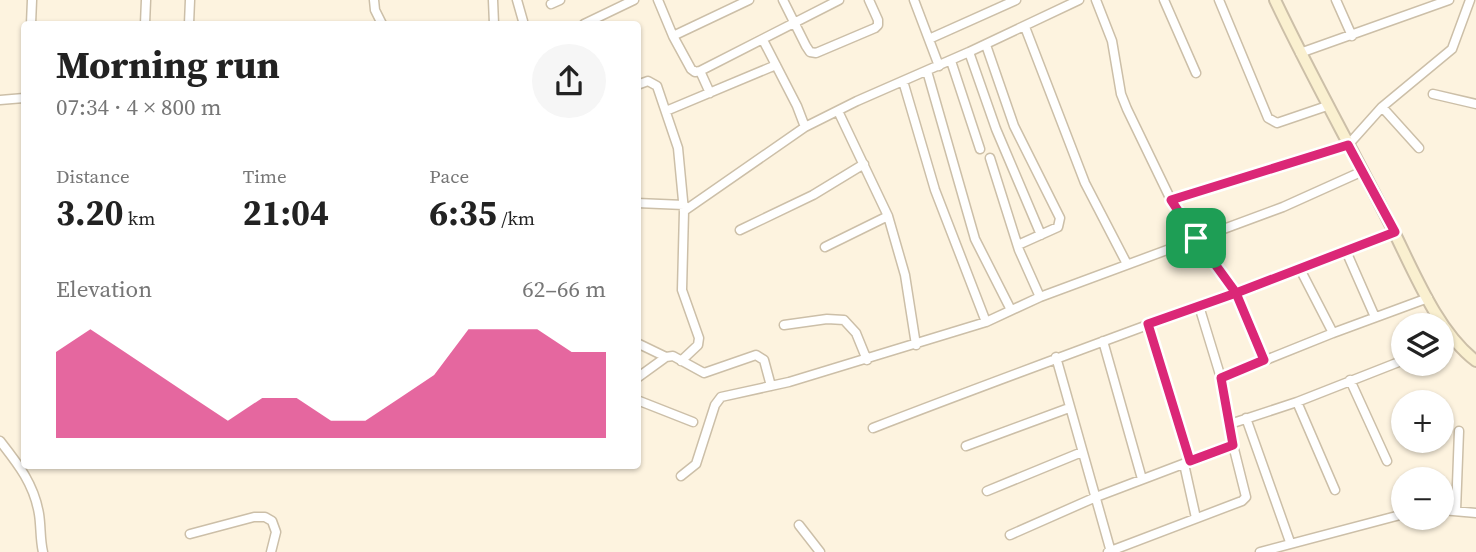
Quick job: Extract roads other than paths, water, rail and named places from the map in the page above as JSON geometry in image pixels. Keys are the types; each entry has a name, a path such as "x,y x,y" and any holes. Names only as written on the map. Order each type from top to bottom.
{"street":[{"path":"32,0 32,21"},
{"path":"145,21 146,0"},
{"path":"189,21 190,0"},
{"path":"374,0 380,21"},
{"path":"492,0 494,21"},
{"path":"517,0 523,21"},
{"path":"590,21 634,0"},
{"path":"673,36 749,0"},
{"path":"782,0 810,52 824,52 869,32 878,25 869,0"},
{"path":"661,1 673,36 695,72 839,0"},
{"path":"914,0 939,66"},
{"path":"929,39 1016,0"},
{"path":"641,203 684,208 805,127 1079,0"},
{"path":"1096,0 1112,41 1123,101 1171,200 1236,293 1264,360"},
{"path":"1164,0 1196,73"},
{"path":"1219,0 1268,118 1277,123 1327,106"},
{"path":"1275,0 1300,54 1395,232 1435,313"},
{"path":"1336,0 1352,36"},
{"path":"1300,54 1449,0"},
{"path":"1171,200 1348,145 1382,107 1452,49 1470,0"},
{"path":"1025,27 1085,183 1127,264"},
{"path":"763,40 805,127"},
{"path":"986,45 1014,126 1060,218 1058,227 1018,245"},
{"path":"969,52 996,129 1041,234"},
{"path":"951,61 980,149"},
{"path":"666,111 776,65"},
{"path":"700,71 710,93"},
{"path":"927,71 975,239 1011,310"},
{"path":"903,80 935,190 986,322"},
{"path":"641,84 648,81 657,86 678,148 684,208 682,290 699,338 698,345 681,361"},
{"path":"1433,94 1476,104"},
{"path":"0,100 21,98"},
{"path":"1382,107 1419,148"},
{"path":"838,111 888,216 905,275 916,345"},
{"path":"990,158 1018,245 1040,297"},
{"path":"740,230 813,195 863,164"},
{"path":"681,476 696,464 715,405 721,397 867,360 986,322 1040,297 1283,207 1363,171"},
{"path":"825,247 888,216"},
{"path":"873,428 1056,357 1236,293 1395,232"},
{"path":"1346,251 1375,317"},
{"path":"1300,269 1333,333"},
{"path":"1221,378 1428,298"},
{"path":"1056,357 1110,552 1242,501 1246,497 1221,378 1199,306"},
{"path":"784,325 827,319 844,320 856,333 867,360"},
{"path":"1148,324 1187,462 1196,518"},
{"path":"1103,341 1142,479"},
{"path":"641,344 666,357"},
{"path":"1454,346 1474,357"},
{"path":"641,375 666,357 673,356 704,373 756,355 764,360 771,386"},
{"path":"1230,424 1391,365"},
{"path":"1350,380 1387,461"},
{"path":"1297,401 1335,490"},
{"path":"641,402 694,422"},
{"path":"966,446 1069,408"},
{"path":"1246,418 1290,542"},
{"path":"1459,431 1456,511 1476,513"},
{"path":"0,441 21,468"},
{"path":"1010,535 1096,497 1233,445"},
{"path":"987,491 1082,452"},
{"path":"16,461 21,456"},
{"path":"22,469 37,504 43,552"},
{"path":"190,534 254,517 265,517 272,521 276,532 271,552"},
{"path":"1260,552 1391,517"},
{"path":"799,525 820,552"}]}
